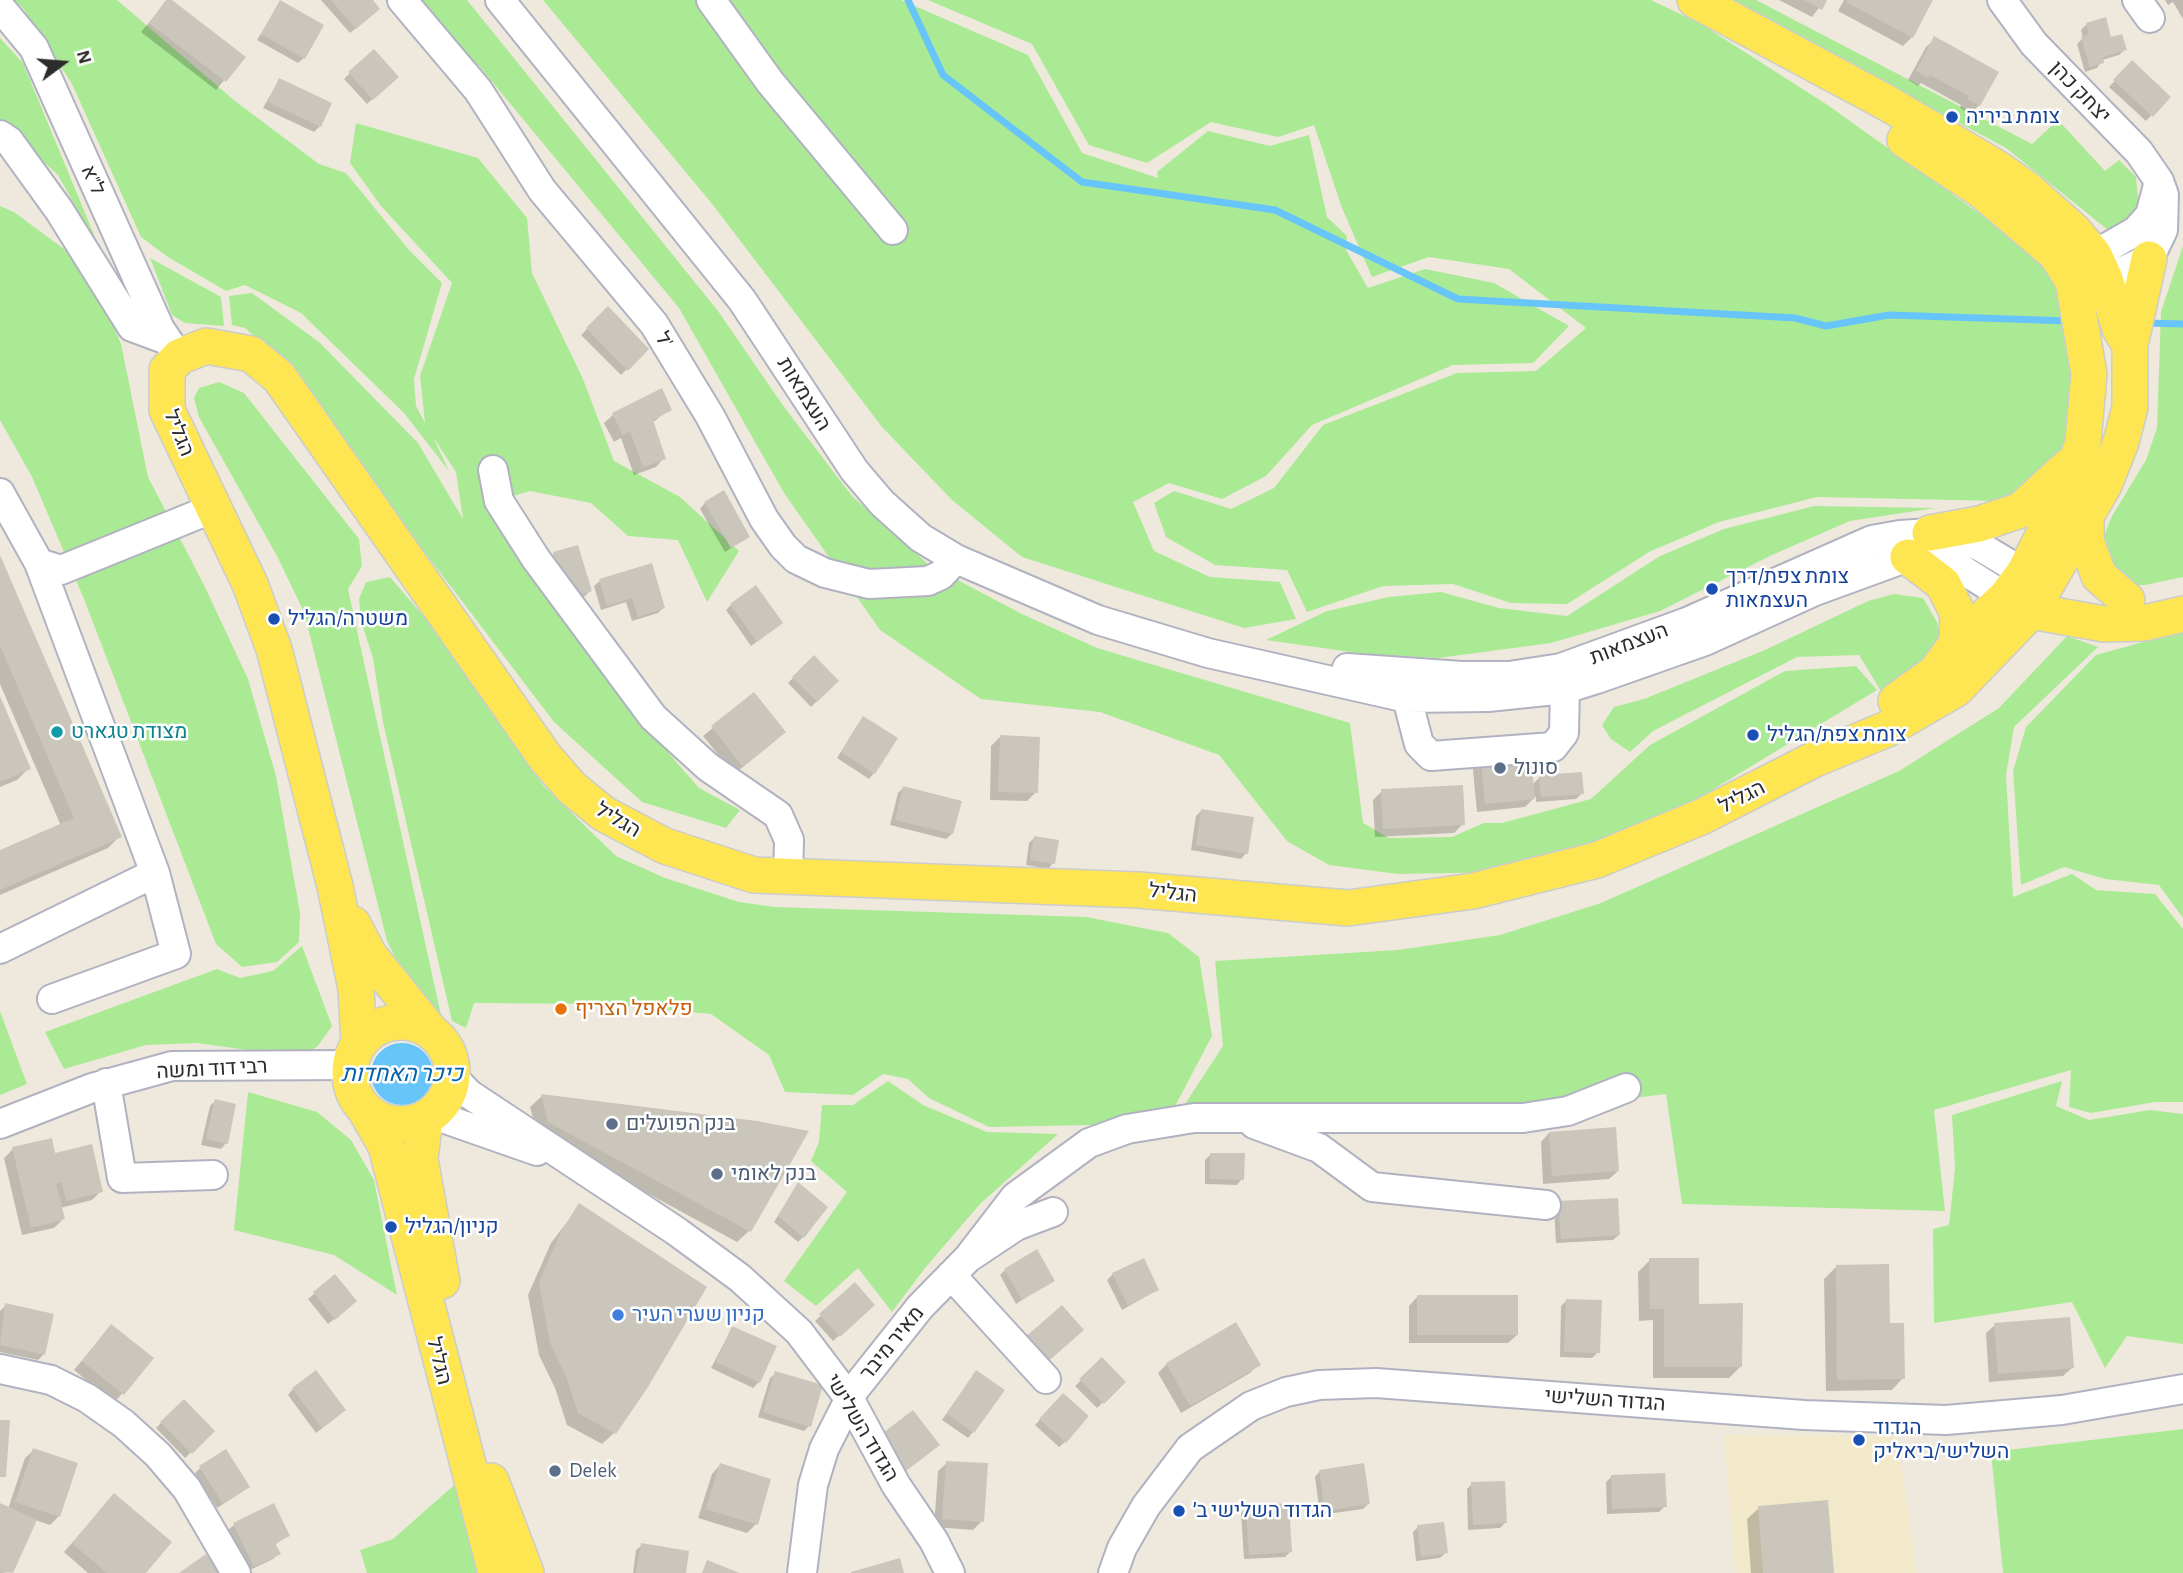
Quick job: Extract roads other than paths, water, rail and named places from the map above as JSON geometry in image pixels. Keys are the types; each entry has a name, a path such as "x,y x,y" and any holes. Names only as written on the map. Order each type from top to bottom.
{"main road":[{"path":"1695,0 1887,103 1997,168 2052,211 2091,271 2130,345"},
{"path":"2026,592 2086,517 2104,485 2130,408 2130,345 2149,259"},
{"path":"2026,592 2079,456 2086,420 2089,374 2086,340 2091,271"},
{"name":"הגליל","path":"354,1054 356,989 335,886 274,649 250,584 166,410 167,370 173,348 205,346 251,354 279,377 545,757 572,788 604,814 665,846 754,875 1138,890 1348,908 1473,891 1597,860 1701,817 1815,759 1887,729 1956,689 2026,592"},
{"path":"1957,643 1958,614 1919,545 2021,510 2048,489 2079,456"},
{"path":"2086,517 2086,541 2099,576 2127,600"},
{"path":"2026,592 2105,602 2183,596"},
{"path":"2026,592 2104,624 2144,623 2183,614"},
{"name":"הגליל","path":"1815,759 1935,673 1957,643 2026,592"},
{"name":"הגליל","path":"335,886 369,955 428,1028"},
{"path":"394,1021 412,1022 428,1028 441,1040 448,1053 452,1076 450,1090 428,1116 396,1125 380,1120 366,1111 355,1098 350,1082 354,1054 378,1026 394,1021"},
{"name":"הגליל","path":"366,1111 386,1146 496,1573"},
{"name":"הגליל","path":"428,1116 420,1159 447,1309 483,1460 526,1573"}],"street":[{"name":"ל'","path":"402,0 478,90 541,190 654,324 710,416 764,519 783,546 796,559 825,573 869,584 928,581 941,575 956,559"},
{"name":"העצמאות","path":"500,0 742,300 854,470 882,503 921,538 956,559 1098,620 1208,653 1488,698 1563,678 1872,540 1919,545 1957,537 1981,547 2026,592"},
{"path":"711,0 770,82 892,230"},
{"name":"יצחק כהן","path":"2002,0 2034,44 2138,152 2159,181 2166,207 2163,230 2149,259"},
{"name":"ל\"א","path":"0,6 34,48 173,348"},
{"path":"0,135 9,141 60,210 132,327 173,348"},
{"path":"2091,271 2150,215 2159,181"},
{"path":"2091,271 2149,259"},
{"path":"493,470 499,501 536,559 653,717 708,767 778,815 789,840 788,878"},
{"path":"0,493 39,562 155,873 176,954 52,999"},
{"path":"39,562 61,570 214,508"},
{"path":"1408,686 1419,744 1431,756 1553,747 1564,733 1563,678"},
{"path":"0,949 155,873"},
{"name":"רבי דוד ומשה","path":"0,1124 106,1083 172,1066 354,1054"},
{"name":"הגדוד השלישי","path":"452,1076 469,1094 589,1171 740,1278 799,1332 849,1398 896,1485 934,1541 950,1573"},
{"path":"106,1083 122,1178 213,1175"},
{"path":"1046,1379 960,1267 1015,1197 1089,1143 1127,1129 1194,1118 1523,1118 1569,1111 1626,1088"},
{"name":"הגדוד השלישי","path":"428,1116 476,1128 589,1171"},
{"path":"1239,1118 1319,1148 1372,1187 1546,1205"},
{"name":"מאיר מיבר","path":"802,1573 813,1485 824,1450 849,1398 920,1307 960,1267 1016,1226 1053,1212"},
{"path":"0,1369 51,1380 87,1398 124,1424 158,1455 187,1489 236,1573"},
{"name":"הגדוד השלישי","path":"1113,1573 1122,1548 1146,1506 1190,1448 1251,1406 1286,1392 1319,1385 1376,1383 1804,1415 1946,1420 2062,1409 2183,1389"}],"water":[{"name":"כיכר האחדות","path":"402,1043 414,1045 424,1052 431,1062 431,1086 424,1096 414,1103 402,1105 390,1103 380,1096 373,1086 371,1074 373,1062 380,1052 390,1045"}],"waterway":[{"path":"908,0 943,75 1082,182 1275,210 1458,299 1795,318 1826,326 1889,315 2070,321"},
{"path":"2145,323 2183,324"}],"place":[{"name":"צומת ביריה","path":"1952,117"},
{"name":"צומת צפת/דרך העצמאות","path":"1712,589"},
{"name":"משטרה/הגליל","path":"274,619"},
{"name":"מצודת טגארט","path":"57,732"},
{"name":"צומת צפת/הגליל","path":"1753,735"},
{"name":"סונול","path":"1500,768"},
{"name":"פלאפל הצריף","path":"561,1009"},
{"name":"בנק הפועלים","path":"612,1124"},
{"name":"בנק לאומי","path":"717,1174"},
{"name":"קניון/הגליל","path":"391,1227"},
{"name":"קניון שערי העיר","path":"618,1315"},
{"name":"הגדוד השלישי/ביאליק","path":"1859,1440"},
{"name":"Delek","path":"555,1471"},
{"name":"הגדוד השלישי ב׳","path":"1179,1511"}]}
